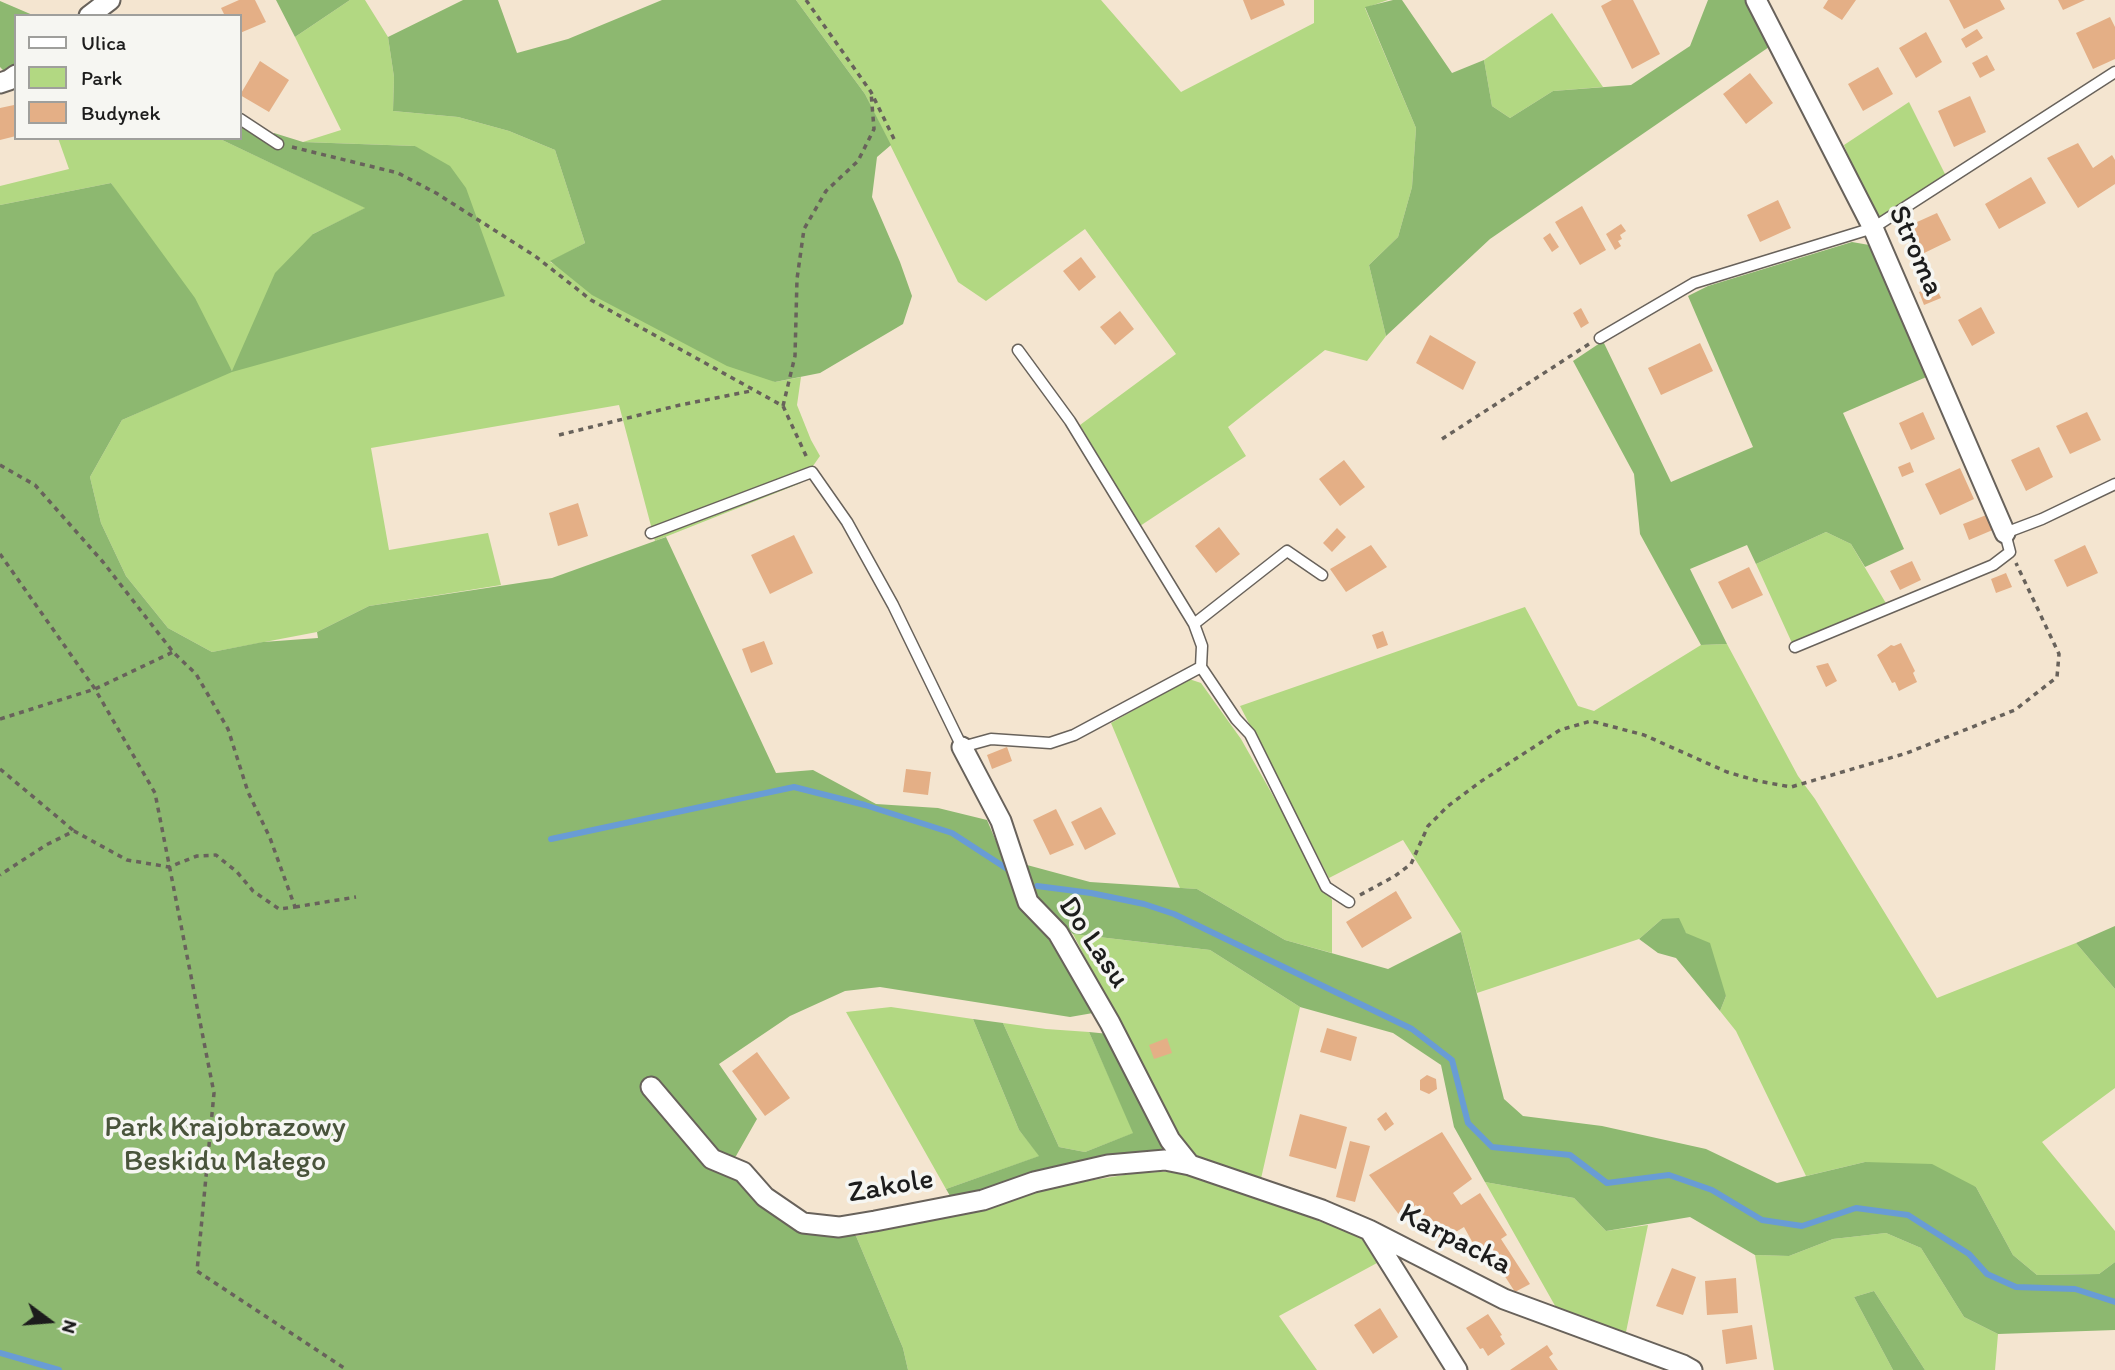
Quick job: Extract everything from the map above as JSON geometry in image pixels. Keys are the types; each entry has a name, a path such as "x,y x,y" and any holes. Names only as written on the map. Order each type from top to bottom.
{"street":[{"path":"92,14 110,0"},
{"name":"Stroma","path":"1756,0 1873,228 2008,542"},
{"name":"Do Lasu","path":"962,747 1001,821 1028,902 1058,933 1110,1023 1170,1140 1190,1165"},
{"name":"Zakole","path":"651,1087 712,1159 743,1172 765,1197 803,1223 839,1227 875,1221 983,1200 1034,1182 1108,1165 1165,1160 1190,1165"},
{"name":"Karpacka","path":"1190,1165 1322,1210 1370,1230 1504,1299 1692,1370"},
{"path":"1370,1230 1457,1370"}],"lane":[{"path":"1600,338 1694,283 1873,228 2115,72"},
{"path":"242,120 278,144"},
{"path":"1018,350 1070,421 1194,624 1202,646 1201,667 1236,719 1250,734 1326,887 1349,902"},
{"path":"652,533 812,472 848,522 894,605 962,747 991,739 1050,743 1074,735 1201,667"},
{"path":"1795,647 1993,565 2008,542 2042,519 2115,484"},
{"path":"1194,624 1287,551 1322,575"}],"path":[{"path":"806,0 871,92 895,141"},
{"path":"783,407 795,356 797,279 804,229 826,191 858,161 874,129 871,92"},
{"path":"278,144 398,173 436,193 535,256 591,300 783,407 812,472"},
{"path":"1442,439 1600,338"},
{"path":"559,435 753,390"},
{"path":"0,465 35,485 103,562 173,652 196,674 228,729 248,792 271,838 295,907"},
{"path":"1349,902 1395,876 1410,864 1428,826 1448,806 1560,730 1591,720 1644,735 1727,772 1791,787 1906,753 2015,710 2057,677 2059,654 2008,542"},
{"path":"0,554 95,690 155,793 214,1093 197,1271 347,1370"},
{"path":"0,719 95,690 173,652"},
{"path":"0,769 74,831 127,860 169,867 197,856 216,855 237,872 253,891 279,909 356,897"},
{"path":"0,875 46,845 74,831"}],"green space":[{"path":"276,0 350,0 295,37"},
{"path":"350,0 365,0 388,37 394,77 393,111 458,117 509,131 555,150 585,243 550,262 775,382 801,377 797,405 820,456 801,483 655,541 619,405 371,448 389,550 488,533 501,585 369,606 317,632 212,652 168,628 126,576 101,523 90,477 122,420 232,371 111,183 0,205 0,186 69,169 59,140 222,140 366,208 313,234 505,296 415,146 303,142 341,130 295,37"},
{"path":"463,0 498,0 517,53 568,39 662,0 796,0 865,94 891,145 877,157 872,197 912,296 903,324 820,373 775,382 727,366 592,295 550,261 585,243 555,150 509,131 458,117 393,111 394,77 388,37"},
{"path":"796,0 1101,0 1181,92 1314,23 1314,0 1388,0 1365,8 1416,128 1412,187 1398,237 1369,265 1386,336 1367,361 1325,350 1228,427 1246,456 1140,526 1080,425 1176,354 1085,229 986,301 958,282 865,94"},
{"path":"1402,0 1452,73 1484,60 1492,106 1510,118 1553,91 1631,85 1690,46 1708,0 1746,0 1769,47 1490,239 1386,336 1369,265 1398,237 1412,187 1416,128 1365,7"},
{"path":"0,1 30,14 14,14 14,65 5,72 0,67"},
{"path":"1552,13 1603,87 1553,91 1510,118 1492,106 1484,60"},
{"path":"1909,102 1946,176 1881,217 1869,209 1844,145"},
{"name":"Park Krajobrazowy Beskidu Małego","path":"242,127 271,145 274,133 303,142 415,146 450,166 466,188 505,296 232,372 122,420 90,477 101,523 126,576 168,628 212,652 263,642 318,638 317,632 369,606 552,578 666,537 776,773 813,770 876,804 938,808 987,820 1025,909 1039,923 1093,1013 1070,1017 880,987 845,991 790,1016 719,1064 757,1119 736,1156 728,1163 759,1200 788,1226 856,1236 903,1348 908,1370 0,1370 0,205 111,183 195,298 232,371 275,273 313,234 365,208 222,140 242,140"},
{"path":"1852,242 1875,246 1931,375 1843,413 1904,549 1865,567 1851,544 1826,532 1756,564 1747,545 1690,569 1727,644 1701,645 1640,534 1634,474 1573,361 1603,341 1671,482 1753,447 1688,296 1708,286"},
{"path":"1826,532 1851,544 1887,605 1792,643 1756,564"},
{"path":"1525,607 1578,706 1594,711 1701,645 1727,644 1798,776 1815,799 1937,998 2076,943 2115,989 2115,1088 2042,1142 2115,1231 2115,1262 2099,1274 2037,1275 2013,1255 1976,1187 1865,1162 1806,1176 1736,1031 1720,1011 1726,996 1686,933 1662,919 1639,939 1477,993 1461,932 1403,840 1329,878 1240,706"},
{"path":"1189,679 1201,683 1241,739 1332,900 1332,953 1285,940 1197,889 1180,888 1111,723"},
{"path":"1027,865 1090,882 1197,889 1285,940 1388,969 1461,932 1504,1099 1523,1116 1602,1126 1706,1149 1777,1183 1865,1162 1932,1164 1976,1187 2013,1255 2037,1275 2099,1274 2115,1262 2115,1330 1998,1334 1964,1317 1921,1248 1886,1233 1833,1239 1789,1256 1755,1255 1690,1217 1606,1231 1574,1198 1485,1182 1454,1127 1441,1065 1393,1033 1300,1007 1210,950 1073,934 1035,900"},
{"path":"1679,918 1686,933 1710,943 1726,996 1720,1011 1676,958 1658,953 1639,939 1662,919"},
{"path":"2115,926 2115,989 2076,943"},
{"path":"1073,934 1210,950 1300,1007 1260,1183 1193,1155 1172,1127"},
{"path":"891,1007 973,1019 1019,1130 1040,1156 946,1189 846,1012"},
{"path":"973,1019 1003,1023 1059,1147 1085,1152 1133,1133 1089,1032 1109,1034 1165,1145 1158,1154 953,1201 946,1189 1039,1156 1019,1130"},
{"path":"1003,1023 1089,1032 1134,1133 1085,1152 1059,1147"},
{"path":"1183,1171 1360,1236 1377,1263 1279,1316 1317,1370 908,1370 903,1348 856,1236 979,1211 1051,1187 1136,1173"},
{"path":"1485,1182 1574,1198 1606,1231 1648,1225 1625,1337 1558,1311"},
{"path":"1886,1233 1921,1248 1964,1317 1998,1334 1995,1370 1925,1370 1874,1291 1854,1297 1893,1370 1774,1370 1755,1255 1789,1256 1833,1239"},
{"path":"1874,1291 1925,1370 1893,1370 1854,1297"}],"building":[{"path":"239,0 255,0 266,22 242,32 242,14 224,14 221,8"},
{"path":"1243,0 1283,0 1285,5 1251,20"},
{"path":"1612,0 1633,0 1660,54 1632,69 1601,6"},
{"path":"1828,0 1856,0 1842,20 1823,8"},
{"path":"1949,0 2000,0 2005,9 1964,29"},
{"path":"2058,0 2085,0 2063,10"},
{"path":"2110,17 2115,27 2115,59 2093,69 2076,33"},
{"path":"1977,29 1983,38 1966,48 1961,39"},
{"path":"1926,32 1942,62 1916,78 1899,48"},
{"path":"1987,55 1995,70 1980,78 1972,63"},
{"path":"260,61 289,80 269,112 242,96"},
{"path":"1878,67 1893,94 1863,111 1848,84"},
{"path":"1750,73 1773,103 1746,124 1723,94"},
{"path":"1970,96 1986,132 1954,147 1938,111"},
{"path":"14,105 14,136 0,140 0,108"},
{"path":"2078,143 2093,168 2112,155 2115,160 2115,184 2078,208 2047,158"},
{"path":"2031,177 2046,203 1999,229 1985,204"},
{"path":"1778,200 1791,228 1760,242 1747,215"},
{"path":"1582,206 1606,250 1580,265 1555,222"},
{"path":"1937,213 1951,240 1920,255 1906,227"},
{"path":"1621,224 1626,231 1620,235 1622,239 1618,241 1621,246 1615,250 1606,234"},
{"path":"1550,233 1559,247 1552,252 1543,238"},
{"path":"1081,257 1096,277 1079,291 1063,271"},
{"path":"1935,285 1941,298 1924,305 1919,292"},
{"path":"1981,307 1995,333 1972,346 1958,320"},
{"path":"1581,308 1589,323 1581,328 1573,313"},
{"path":"1120,311 1134,329 1115,345 1100,327"},
{"path":"1430,335 1476,362 1463,390 1416,363"},
{"path":"1700,343 1713,371 1661,395 1648,368"},
{"path":"1923,412 1935,439 1911,450 1899,423"},
{"path":"2087,412 2101,440 2070,454 2056,426"},
{"path":"2039,447 2053,477 2026,491 2011,460"},
{"path":"1344,460 1365,487 1340,506 1319,479"},
{"path":"1910,462 1914,472 1902,477 1898,467"},
{"path":"1960,468 1974,499 1940,515 1925,484"},
{"path":"578,503 588,536 558,546 549,513"},
{"path":"1989,514 1995,529 1969,540 1963,524"},
{"path":"1219,527 1240,554 1216,573 1195,546"},
{"path":"1337,528 1346,537 1332,552 1323,543"},
{"path":"794,535 813,573 770,594 751,555"},
{"path":"1371,545 1387,567 1346,592 1330,569"},
{"path":"2085,545 2098,573 2067,587 2054,560"},
{"path":"1912,561 1921,580 1900,590 1890,571"},
{"path":"1749,567 1763,595 1732,609 1718,582"},
{"path":"2006,573 2012,587 1996,593 1991,579"},
{"path":"1383,631 1388,645 1377,649 1372,635"},
{"path":"764,641 773,664 751,673 742,649"},
{"path":"1901,643 1915,671 1913,673 1917,682 1899,691 1877,655 1891,645"},
{"path":"1828,663 1837,681 1826,687 1816,666"},
{"path":"1007,747 1012,761 992,769 987,755"},
{"path":"906,769 931,772 928,795 903,792"},
{"path":"1101,807 1116,834 1085,850 1071,822"},
{"path":"1056,809 1074,845 1050,855 1033,820"},
{"path":"1396,891 1412,918 1362,948 1346,922"},
{"path":"1327,1028 1357,1037 1351,1061 1320,1052"},
{"path":"1167,1038 1172,1053 1154,1059 1149,1045"},
{"path":"757,1052 790,1098 765,1116 732,1071"},
{"path":"1427,1075 1436,1079 1437,1089 1429,1094 1420,1090 1420,1080"},
{"path":"1386,1112 1394,1124 1385,1131 1377,1119"},
{"path":"1300,1114 1347,1127 1336,1169 1289,1156"},
{"path":"1442,1132 1472,1179 1453,1193 1461,1205 1480,1193 1507,1235 1501,1239 1530,1284 1515,1292 1488,1250 1479,1254 1464,1227 1441,1241 1416,1205 1400,1216 1369,1175"},
{"path":"1350,1141 1370,1146 1355,1202 1336,1197"},
{"path":"1672,1268 1696,1277 1683,1315 1656,1306"},
{"path":"1736,1278 1738,1313 1707,1315 1705,1281"},
{"path":"1380,1308 1398,1337 1373,1354 1354,1325"},
{"path":"1488,1314 1505,1344 1488,1356 1466,1328"},
{"path":"1752,1325 1757,1359 1726,1364 1722,1330"},
{"path":"1547,1345 1553,1354 1549,1357 1558,1370 1510,1370"}],"waterway":[{"path":"551,839 794,787 865,805 952,833 1012,872"},
{"path":"1037,886 1091,893 1144,904 1174,914 1412,1029 1452,1060 1468,1123 1492,1147 1570,1155 1607,1183 1669,1175 1712,1190 1762,1220 1802,1226 1856,1208 1908,1215 1969,1254 1987,1274 2016,1287 2075,1289 2115,1302"},
{"path":"0,1353 59,1370"}]}
